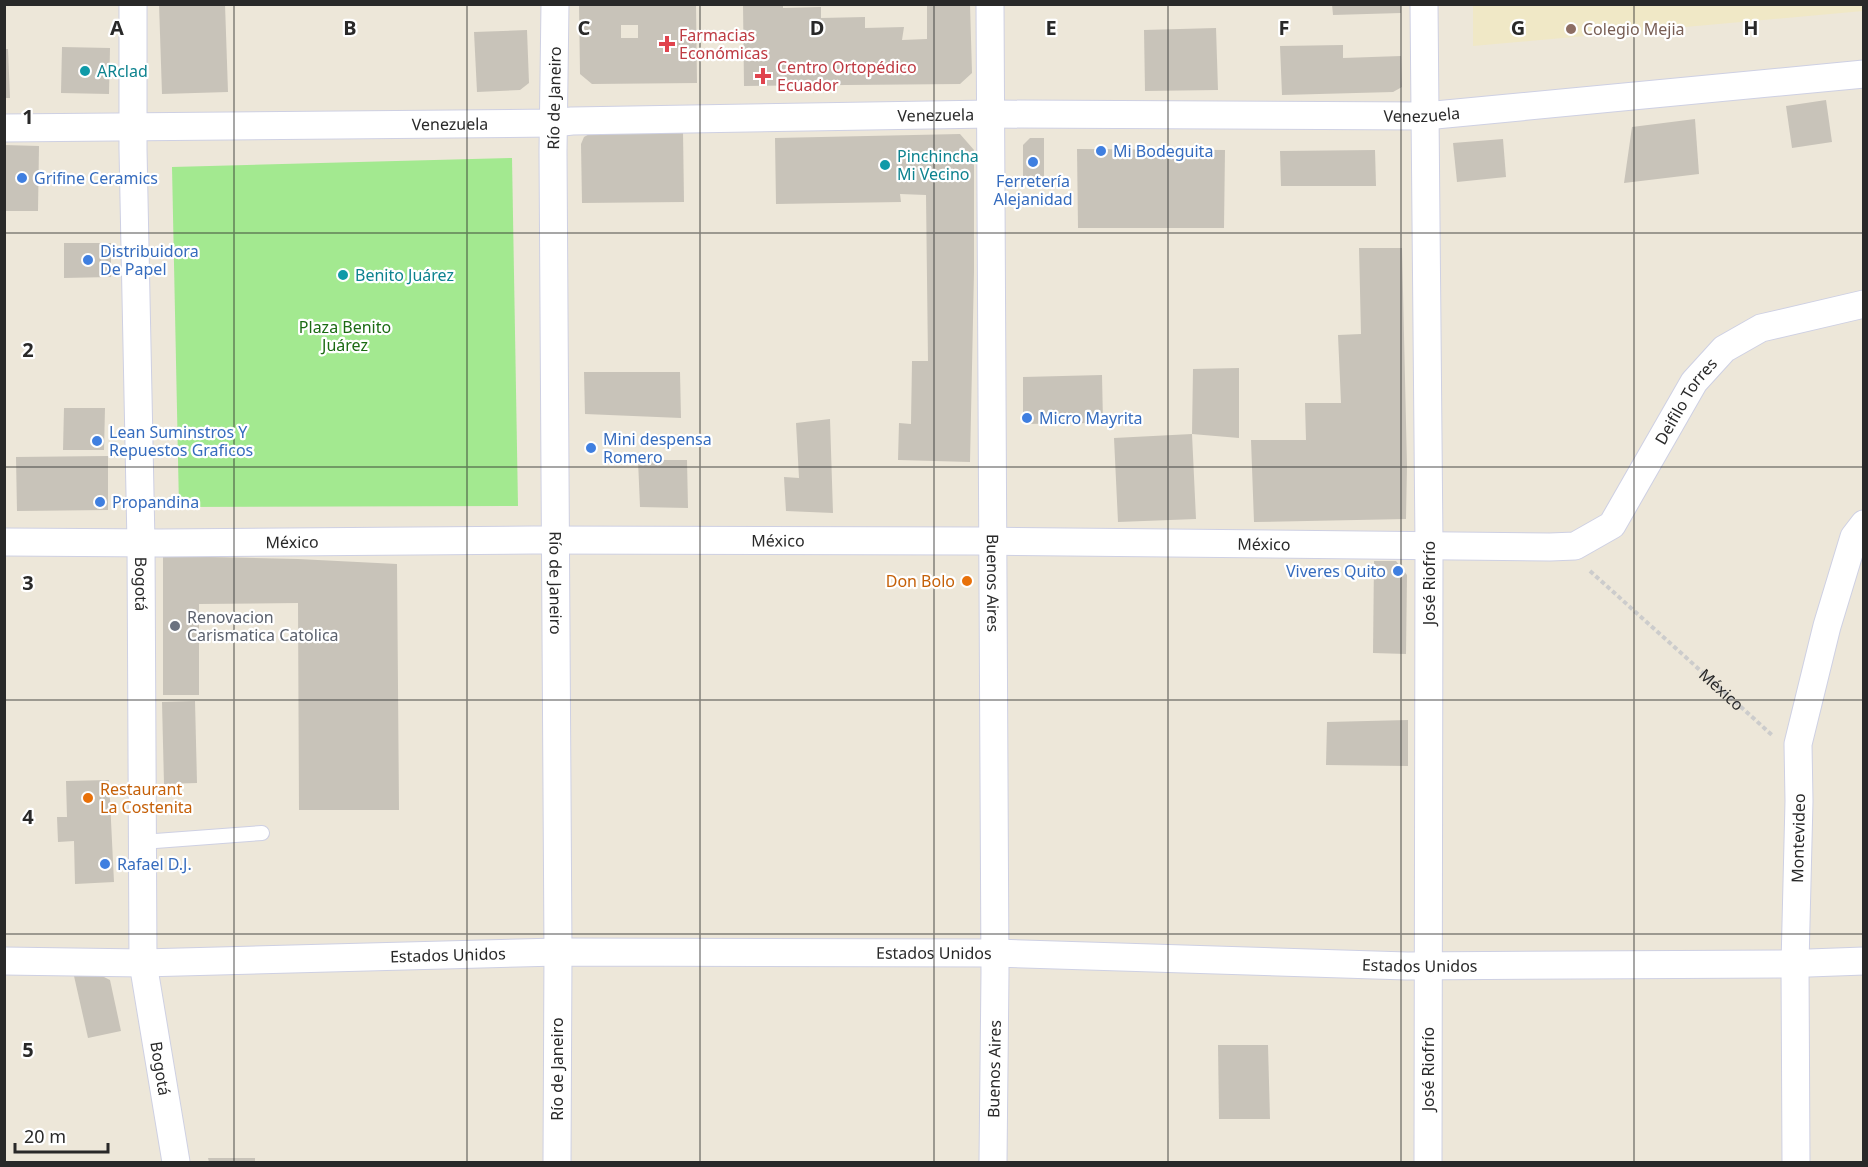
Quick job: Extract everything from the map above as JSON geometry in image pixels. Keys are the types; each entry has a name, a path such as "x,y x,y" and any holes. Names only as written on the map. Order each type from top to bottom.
{"street":[{"name":"Bogotá","path":"133,4 133,126 141,543 143,963 176,1162"},
{"name":"Río de Janeiro","path":"555,4 554,541 558,952 557,1162"},
{"name":"Buenos Aires","path":"990,4 991,541 995,953 993,1162"},
{"name":"José Riofrío","path":"1424,4 1429,545 1428,1162"},
{"name":"Venezuela","path":"4,128 554,123 990,114 1425,116 1863,74"},
{"name":"Deifilo Torres","path":"1550,547 1575,546 1612,525 1694,382 1724,349 1761,328 1863,304"},
{"name":"Montevideo","path":"1796,1162 1795,964 1798,744 1827,626 1854,537 1863,524"},
{"name":"México","path":"4,542 991,541 1550,547"},
{"name":"Estados Unidos","path":"4,961 143,963 558,952 995,953 1428,966 1795,964 1863,961"}],"lane":[{"path":"142,842 262,833"}],"path":[{"name":"México","path":"1582,564 1779,742"}],"shaded area":[{"name":"Colegio Mejia","path":"1863,4 1863,11 1473,46 1473,5"}],"green space":[{"name":"Plaza Benito Juárez","path":"512,158 518,506 179,507 172,167"}],"building":[{"path":"159,4 225,4 228,92 162,94"},
{"path":"579,4 696,4 697,83 592,84 580,74","holes":["621,25 638,25 638,38 621,38"]},
{"path":"743,4 783,4 783,8 821,7 821,18 865,17 865,28 904,27 902,40 927,39 927,4 970,4 972,73 960,84 744,86"},
{"path":"1332,4 1401,4 1401,13 1333,15"},
{"path":"1216,28 1218,90 1145,91 1144,30"},
{"path":"527,30 529,83 520,90 477,92 474,32"},
{"path":"1343,45 1343,58 1401,56 1402,87 1393,92 1282,95 1280,46"},
{"name":"ARclad","path":"62,47 110,48 109,94 61,93"},
{"path":"4,49 8,49 10,98 4,98"},
{"path":"1826,100 1832,142 1792,148 1786,106"},
{"path":"1695,119 1699,174 1624,183 1632,127"},
{"path":"683,131 684,202 582,203 581,144 584,137 593,132"},
{"path":"960,134 974,150 970,462 898,460 899,423 911,424 912,361 928,361 926,195 900,194 901,202 776,204 775,138"},
{"name":"Ferretería Alejanidad","path":"1030,138 1044,138 1044,179 1023,178 1023,145"},
{"path":"1503,139 1506,177 1457,182 1453,143"},
{"name":"Grifine Ceramics","path":"4,145 39,146 38,211 4,211"},
{"path":"1077,149 1225,150 1224,228 1078,228"},
{"path":"1375,150 1376,186 1281,186 1280,151"},
{"name":"Distribuidora De Papel","path":"64,243 111,243 111,277 64,278"},
{"path":"1359,248 1402,248 1406,519 1254,522 1251,440 1306,440 1305,403 1341,403 1338,335 1361,334"},
{"path":"1239,368 1239,438 1192,434 1193,369"},
{"path":"584,372 680,372 681,418 585,414"},
{"path":"1102,375 1103,423 1023,424 1023,377"},
{"path":"64,408 105,408 104,450 63,450"},
{"path":"830,419 833,513 786,511 784,477 799,478 796,423"},
{"path":"1192,434 1196,519 1118,522 1114,438"},
{"path":"108,456 108,510 17,511 16,457"},
{"path":"638,460 687,460 688,508 640,507"},
{"path":"163,556 397,564 399,810 299,810 298,603 199,604 199,695 163,695"},
{"path":"1374,561 1396,561 1407,575 1406,654 1373,653"},
{"path":"195,701 197,783 164,784 162,702"},
{"path":"1408,720 1408,766 1326,765 1327,722"},
{"path":"109,780 114,882 75,884 74,841 58,842 57,817 67,817 66,781"},
{"path":"74,976 102,976 110,980 121,1031 88,1038"},
{"path":"1218,1045 1268,1045 1270,1119 1219,1119"},
{"path":"208,1158 255,1158 255,1162 209,1162"}],"place":[{"name":"Colegio Mejia","path":"1571,29"},
{"name":"Farmacias Económicas","path":"667,44"},
{"name":"ARclad","path":"85,71"},
{"name":"Centro Ortopédico Ecuador","path":"763,76"},
{"name":"Mi Bodeguita","path":"1101,151"},
{"name":"Ferretería Alejanidad","path":"1033,162"},
{"name":"Pinchincha Mi Vecino","path":"885,165"},
{"name":"Grifine Ceramics","path":"22,178"},
{"name":"Distribuidora De Papel","path":"88,260"},
{"name":"Benito Juárez","path":"343,275"},
{"name":"Micro Mayrita","path":"1027,418"},
{"name":"Lean Suminstros Y Repuestos Graficos","path":"97,441"},
{"name":"Mini despensa Romero","path":"591,448"},
{"name":"Propandina","path":"100,502"},
{"name":"Viveres Quito","path":"1398,571"},
{"name":"Don Bolo","path":"967,581"},
{"name":"Renovacion Carismatica Catolica","path":"175,626"},
{"name":"Restaurant La Costenita","path":"88,798"},
{"name":"Rafael D.J.","path":"105,864"}]}
